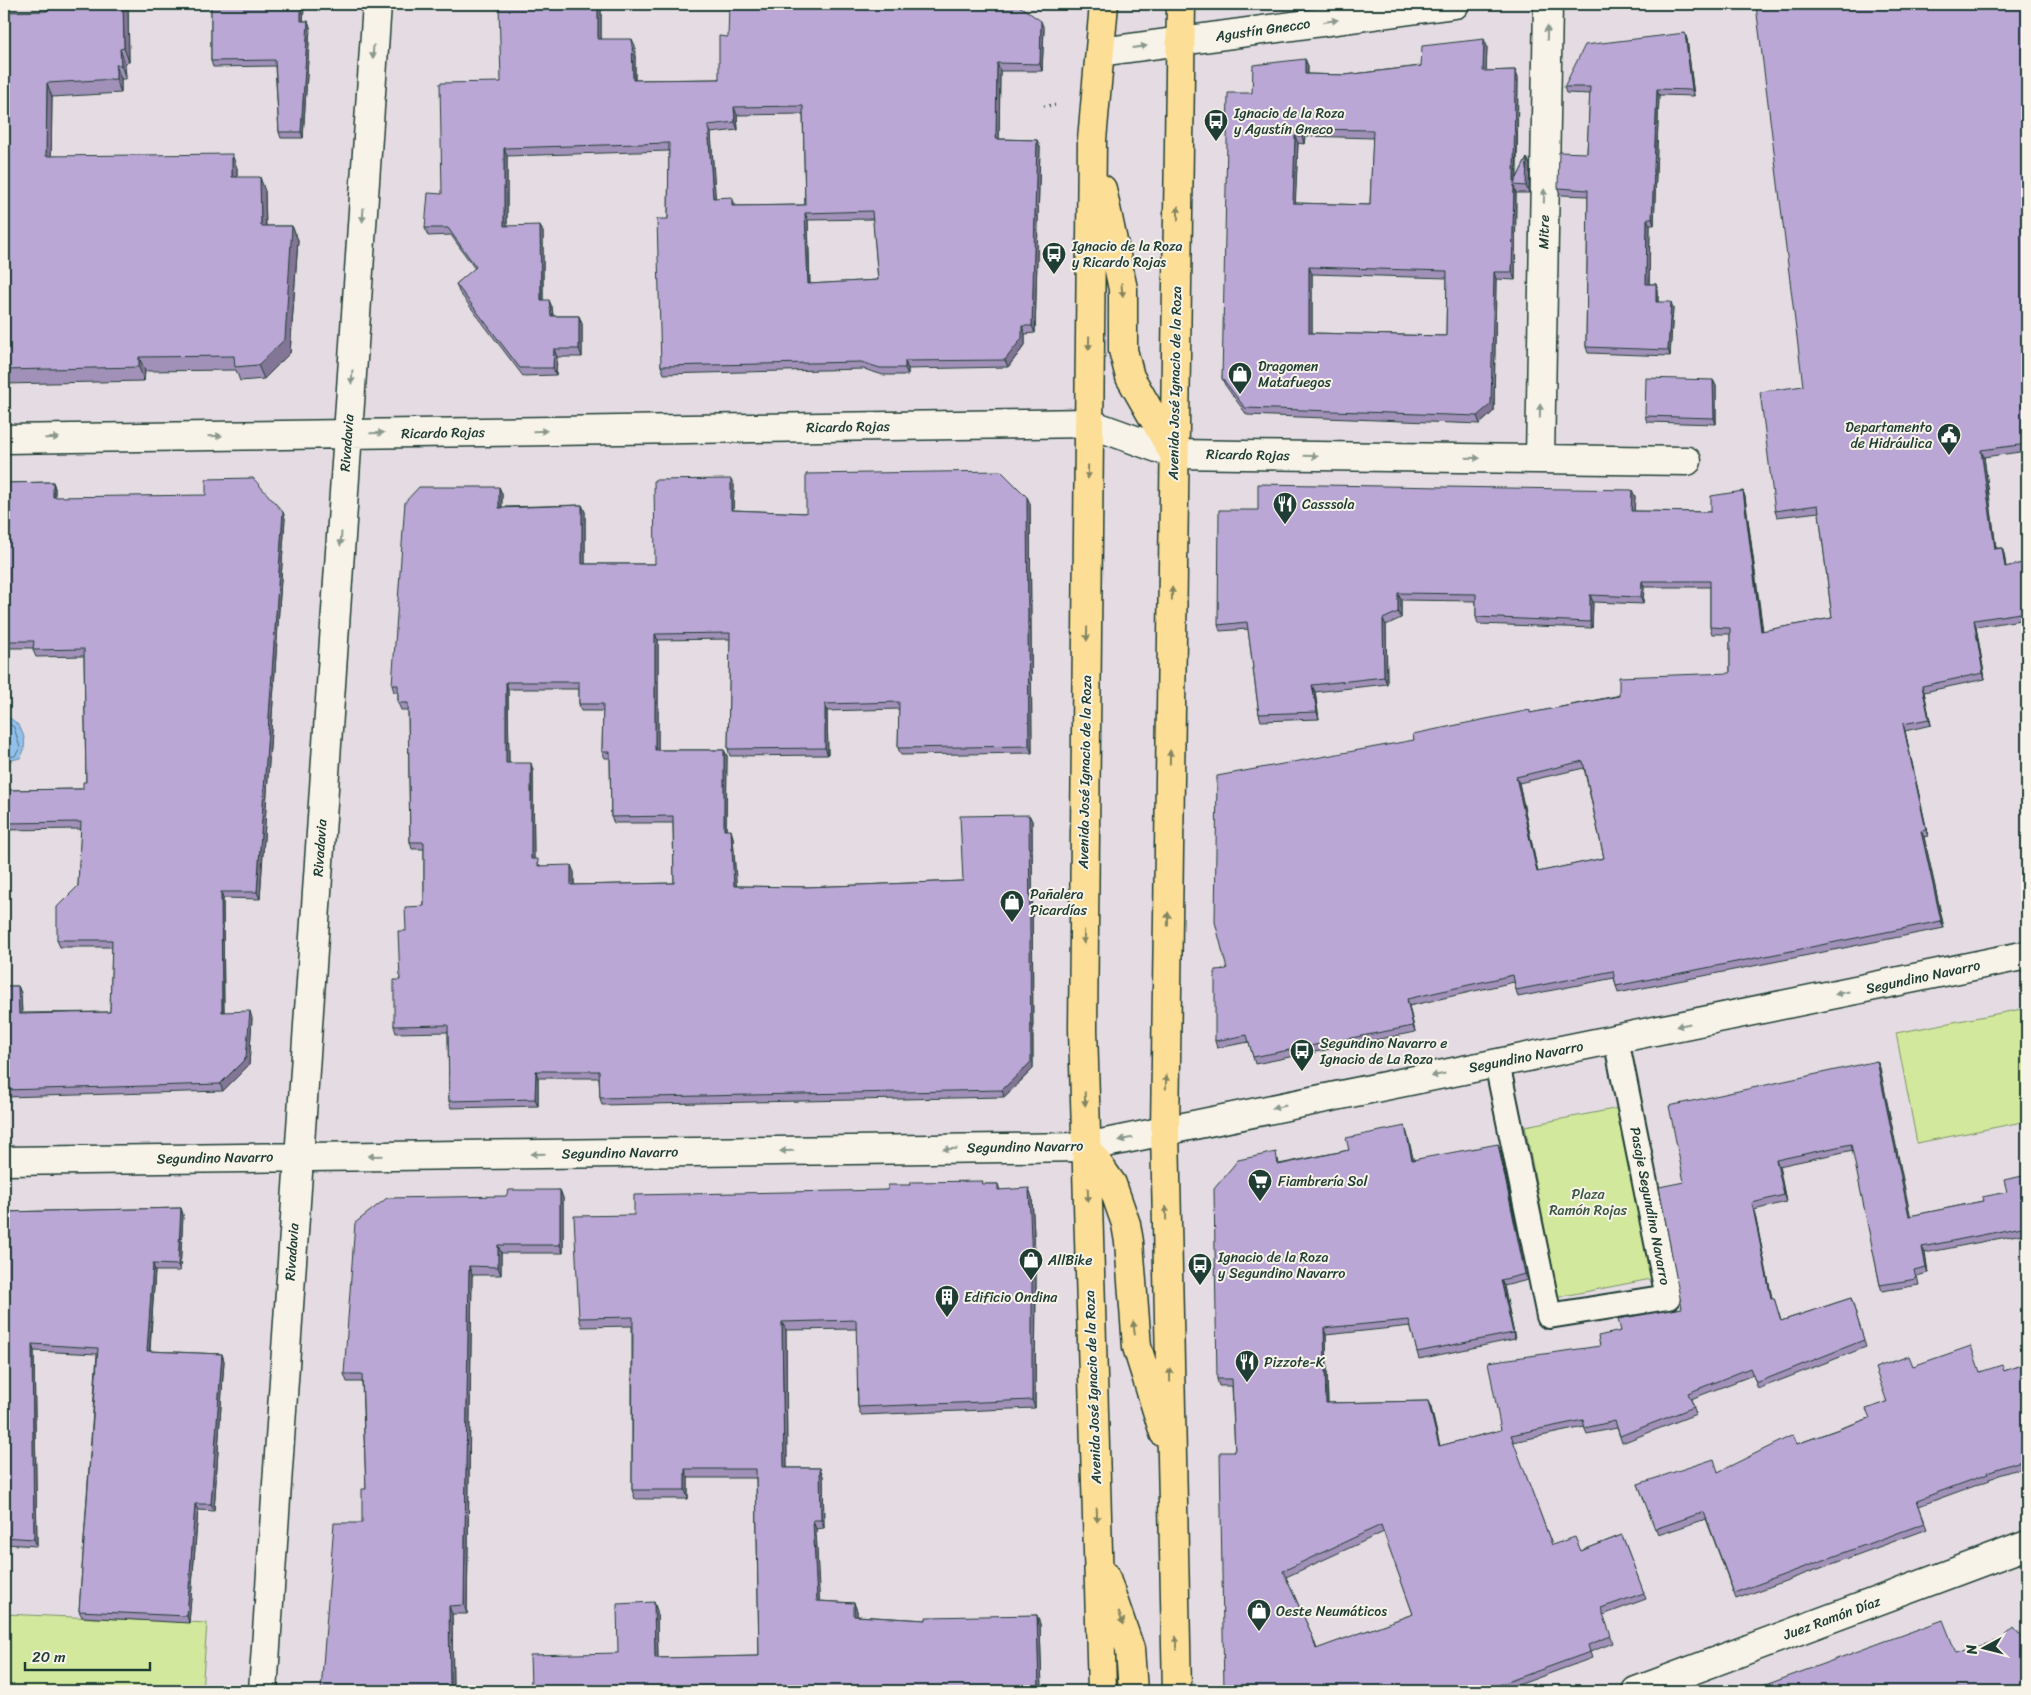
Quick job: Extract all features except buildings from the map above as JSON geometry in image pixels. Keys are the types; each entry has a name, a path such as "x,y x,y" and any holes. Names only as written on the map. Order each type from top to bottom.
{"main road":[{"name":"Avenida José Ignacio de la Roza","path":"1102,1691 1083,1019 1092,140 1104,4"},
{"name":"Avenida José Ignacio de la Roza","path":"1177,1691 1165,1130 1181,4"},
{"path":"1092,140 1123,289 1125,363 1130,377 1174,454"},
{"path":"1086,1147 1112,1184 1126,1224 1130,1242 1137,1346 1172,1458"},
{"path":"1098,1556 1125,1628 1130,1649 1133,1691"}],"street":[{"name":"Rivadavia","path":"263,1691 377,4"},
{"name":"Agustín Gnecco","path":"1100,52 1455,4"},
{"name":"Mitre","path":"1540,459 1548,4"},
{"name":"Ricardo Rojas","path":"4,439 1088,423 1174,454 1687,461"},
{"name":"Segundino Navarro","path":"4,1161 1086,1147 2027,955"},
{"name":"Juez Ramón Díaz","path":"1636,1691 2027,1545"}],"lane":[{"name":"Pasaje Segundino Navarro","path":"1497,1063 1549,1316 1668,1297 1616,1039"}],"green space":[{"path":"2027,1008 2027,1121 1917,1143 1896,1033"},
{"name":"Plaza Ramón Rojas","path":"1619,1108 1651,1279 1558,1297 1525,1126"},
{"path":"4,1614 207,1623 202,1691 4,1691"}],"water":[{"path":"4,716 10,718 19,727 25,746 20,758 4,762"}],"place":[{"name":"Ignacio de la Roza y Agustín Gneco","path":"1216,142"},
{"name":"Ignacio de la Roza y Ricardo Rojas","path":"1054,275"},
{"name":"Dragomen Matafuegos","path":"1240,395"},
{"name":"Departamento de Hidráulica","path":"1949,456"},
{"name":"Casssola","path":"1285,525"},
{"name":"Pañalera Picardías","path":"1012,923"},
{"name":"Segundino Navarro e Ignacio de La Roza","path":"1302,1072"},
{"name":"Fiambrería Sol","path":"1260,1202"},
{"name":"AllBike","path":"1031,1281"},
{"name":"Ignacio de la Roza y Segundino Navarro","path":"1200,1286"},
{"name":"Edificio Ondina","path":"947,1318"},
{"name":"Pizzote-K","path":"1247,1383"},
{"name":"Oeste Neumáticos","path":"1259,1632"}]}
